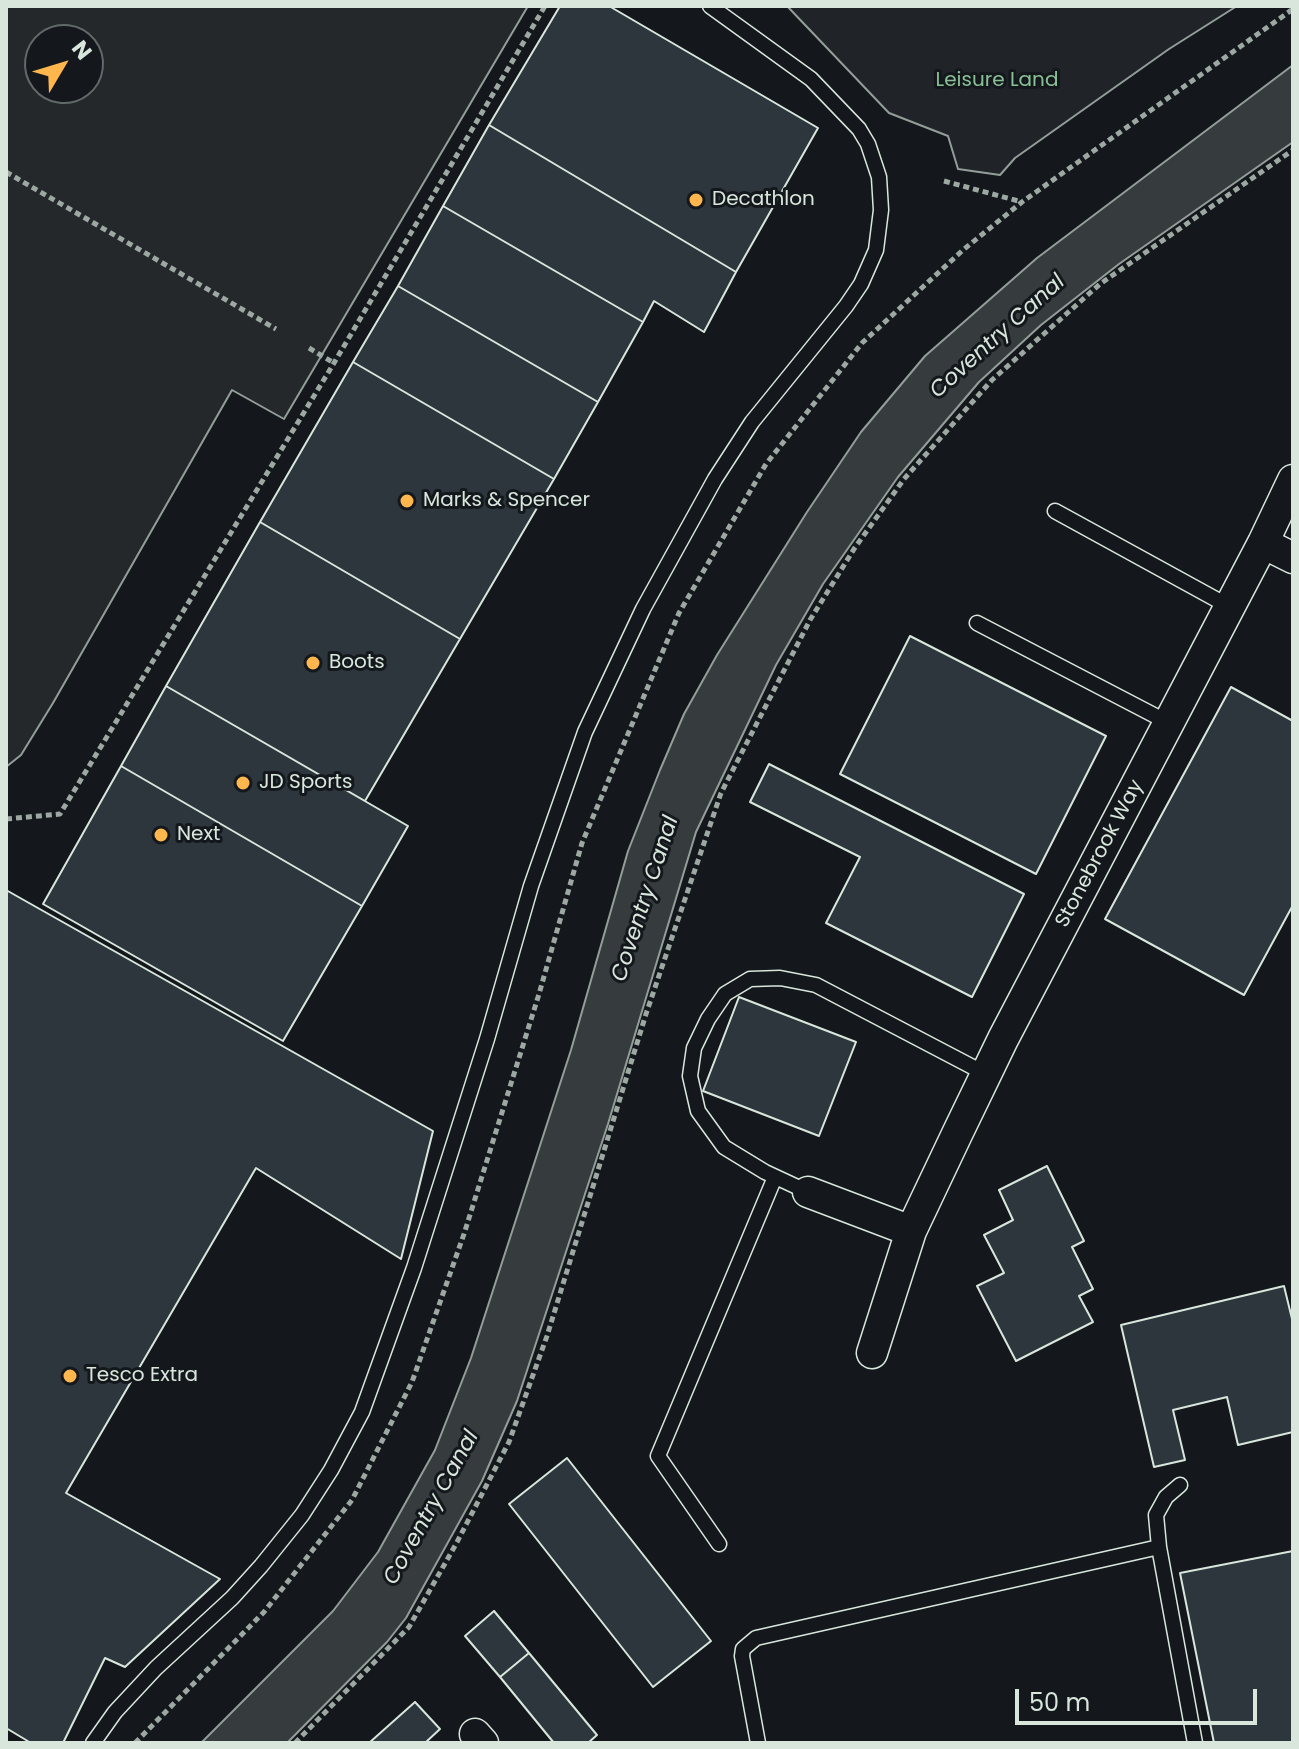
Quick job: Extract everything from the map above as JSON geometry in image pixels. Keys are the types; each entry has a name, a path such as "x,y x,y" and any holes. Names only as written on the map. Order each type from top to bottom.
{"street":[{"name":"Stonebrook Way","path":"872,1353 911,1231 986,1074 1293,480"},
{"path":"1263,543 1293,558"},
{"path":"808,1192 911,1231"}],"lane":[{"path":"93,1743 115,1712 156,1668 232,1598 270,1556 331,1470 362,1412 414,1268 483,1054 531,886 585,732 643,609 715,479 752,422 846,306 872,260 879,232 880,192 875,160 863,136 811,79 710,6"},
{"path":"1055,511 1230,607"},
{"path":"977,623 1169,723"},
{"path":"808,1192 724,1147 698,1111 690,1076 694,1048 725,994 750,979 780,978 816,985 986,1074"},
{"path":"719,1544 658,1456 775,1177"},
{"path":"1180,1485 1166,1497 1156,1515 1159,1547 1195,1743"},
{"path":"758,1743 742,1656 743,1649 756,1638 1159,1547"}],"path":[{"path":"6,819 60,814 334,363 545,6"},
{"path":"135,1743 264,1612 352,1500 412,1382 464,1234 539,994 582,843 679,613 766,464 862,343 963,250 1022,202 1293,9"},
{"path":"295,1743 409,1627 509,1442 547,1336 646,1014 721,793 810,620 854,549 904,479 992,380 1100,284 1293,150"},
{"path":"6,172 276,329"},
{"path":"944,181 1022,202"},
{"path":"309,348 334,363"}],"green space":[{"name":"Leisure Land","path":"787,6 1237,6 1169,49 1015,158 1000,175 958,169 948,136 889,113"}],"shaded area":[{"path":"6,6 528,6 284,419 232,390 21,755 6,767"}],"water":[{"name":"Coventry Canal","path":"1293,65 1293,142 1119,264 1041,325 979,382 898,477 823,584 776,665 696,832 608,1124 517,1401 482,1481 406,1618 387,1642 287,1743 201,1743 333,1611 378,1552 435,1450 471,1358 571,1050 628,851 660,770 684,714 717,655 807,512 861,432 925,356 1037,258"}],"building":[{"name":"Decathlon","path":"560,6 609,6 818,128 736,272 489,125"},
{"path":"489,125 736,272 704,332 654,301 643,322 443,206"},
{"path":"443,206 643,322 598,402 398,286"},
{"path":"398,286 598,402 554,479 353,362"},
{"name":"Marks & Spencer","path":"353,362 554,479 460,639 260,522"},
{"name":"Boots","path":"260,522 460,639 365,801 166,686"},
{"path":"910,636 1106,736 1036,874 840,774"},
{"name":"JD Sports","path":"166,686 408,826 362,906 121,766"},
{"path":"1231,687 1293,721 1293,905 1244,995 1105,919"},
{"path":"769,764 1024,894 972,997 826,923 860,857 750,802"},
{"name":"Next","path":"121,766 362,906 283,1041 43,904"},
{"name":"Tesco Extra","path":"6,890 433,1131 401,1259 256,1168 66,1493 220,1579 125,1667 105,1658 63,1743 31,1743 6,1728"},
{"path":"739,997 856,1042 819,1136 703,1091"},
{"path":"1047,1166 1084,1241 1072,1247 1093,1289 1079,1296 1093,1322 1016,1361 977,1286 1004,1273 984,1235 1013,1220 999,1190"},
{"path":"1284,1286 1293,1323 1293,1432 1238,1445 1227,1397 1173,1410 1185,1460 1154,1467 1121,1325"},
{"path":"567,1458 711,1641 653,1687 509,1504"},
{"path":"1293,1551 1293,1743 1214,1743 1180,1573"},
{"path":"494,1611 529,1653 500,1677 465,1636"},
{"path":"529,1653 597,1735 588,1743 554,1743 500,1677"},
{"path":"415,1702 440,1729 425,1743 369,1743"}],"place":[{"name":"Decathlon","path":"696,200"},
{"name":"Marks & Spencer","path":"407,501"},
{"name":"Boots","path":"313,663"},
{"name":"JD Sports","path":"243,783"},
{"name":"Next","path":"161,835"},
{"name":"Tesco Extra","path":"70,1376"}]}
